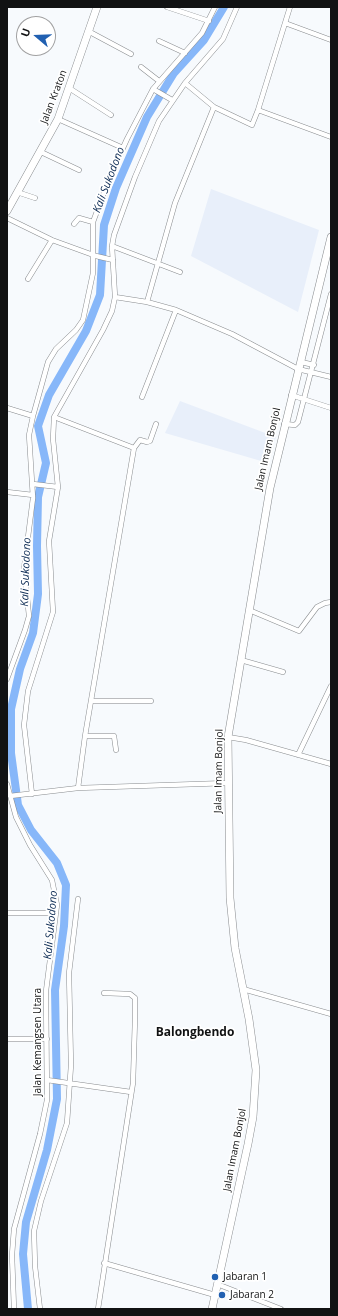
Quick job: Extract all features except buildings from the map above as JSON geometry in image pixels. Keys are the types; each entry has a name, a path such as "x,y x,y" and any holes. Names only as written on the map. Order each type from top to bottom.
{"main road":[{"name":"Jalan Kraton","path":"7,211 58,119 97,7"},
{"name":"Jalan Imam Bonjol","path":"212,1309 253,1117 256,1070 233,929 230,898 228,737 263,521 284,424 331,238"}],"street":[{"path":"166,7 209,21"},
{"path":"7,679 24,634 29,616 25,560 35,484 29,442 33,416 51,356 58,346 76,330 83,320 87,309 93,273 93,222 123,148 159,81 202,33 215,7"},
{"path":"30,795 24,730 25,707 32,678 52,616 49,541 56,487 53,439 54,417 110,316 115,297 112,246 121,212 160,121 170,99 223,39 238,7"},
{"path":"185,83 214,107 251,125 258,110 290,7"},
{"path":"285,23 331,40"},
{"path":"88,31 131,54"},
{"path":"159,41 185,53"},
{"path":"141,67 159,81"},
{"path":"69,88 111,115"},
{"path":"155,90 170,99"},
{"path":"147,302 175,203 214,107"},
{"path":"258,110 331,137"},
{"path":"58,119 123,148"},
{"path":"41,152 79,170"},
{"path":"17,192 35,198"},
{"path":"7,218 52,240 112,260"},
{"path":"74,224 79,218 93,222"},
{"path":"28,279 52,240"},
{"path":"112,246 180,272"},
{"path":"284,424 295,424 298,422 314,365 331,294"},
{"path":"115,297 147,302 176,310 300,365 311,373 331,377"},
{"path":"142,396 176,310"},
{"path":"300,365 314,365"},
{"path":"291,395 331,408"},
{"path":"7,408 33,416"},
{"path":"54,417 134,448"},
{"path":"78,788 85,736 134,448 140,440 147,442 150,441 156,424"},
{"path":"35,484 56,487"},
{"path":"7,492 33,495"},
{"path":"249,610 299,631 317,607 331,602"},
{"path":"241,660 283,672"},
{"path":"298,755 331,686"},
{"path":"92,701 151,701"},
{"path":"85,736 114,736 116,750"},
{"path":"228,737 246,740 331,764"},
{"path":"12,796 78,788 228,783"},
{"name":"Jalan Kemangsen Utara","path":"7,784 12,796 14,813 22,831 53,883 56,913 46,990 49,1080 44,1120 10,1241 14,1309"},
{"path":"40,1309 34,1246 35,1223 66,1128 67,1082 71,1041 69,972 78,899"},
{"path":"7,912 56,913"},
{"path":"243,989 331,1014"},
{"path":"98,1309 131,1092 135,1019 134,998 127,992 104,993"},
{"path":"7,1039 47,1039"},
{"path":"49,1080 131,1092"},
{"path":"104,1263 215,1295"},
{"path":"217,1284 281,1309"}],"shaded area":[{"path":"211,189 319,230 298,312 191,256"},
{"path":"180,401 276,437 268,463 165,433"}],"waterway":[{"name":"Kali Sukodono","path":"28,1309 23,1254 26,1222 47,1150 57,1099 55,990 64,926 66,885 57,863 31,830 18,805 11,753 11,709 20,669 33,633 38,594 38,497 46,463 38,426 49,395 86,331 100,295 104,225 116,188 147,117 174,73 204,40 224,7"}],"place":[{"name":"Jabaran 1","path":"215,1277"},
{"name":"Jabaran 2","path":"222,1295"}],"district":[{"name":"Balongbendo","path":"195,1033"}]}
